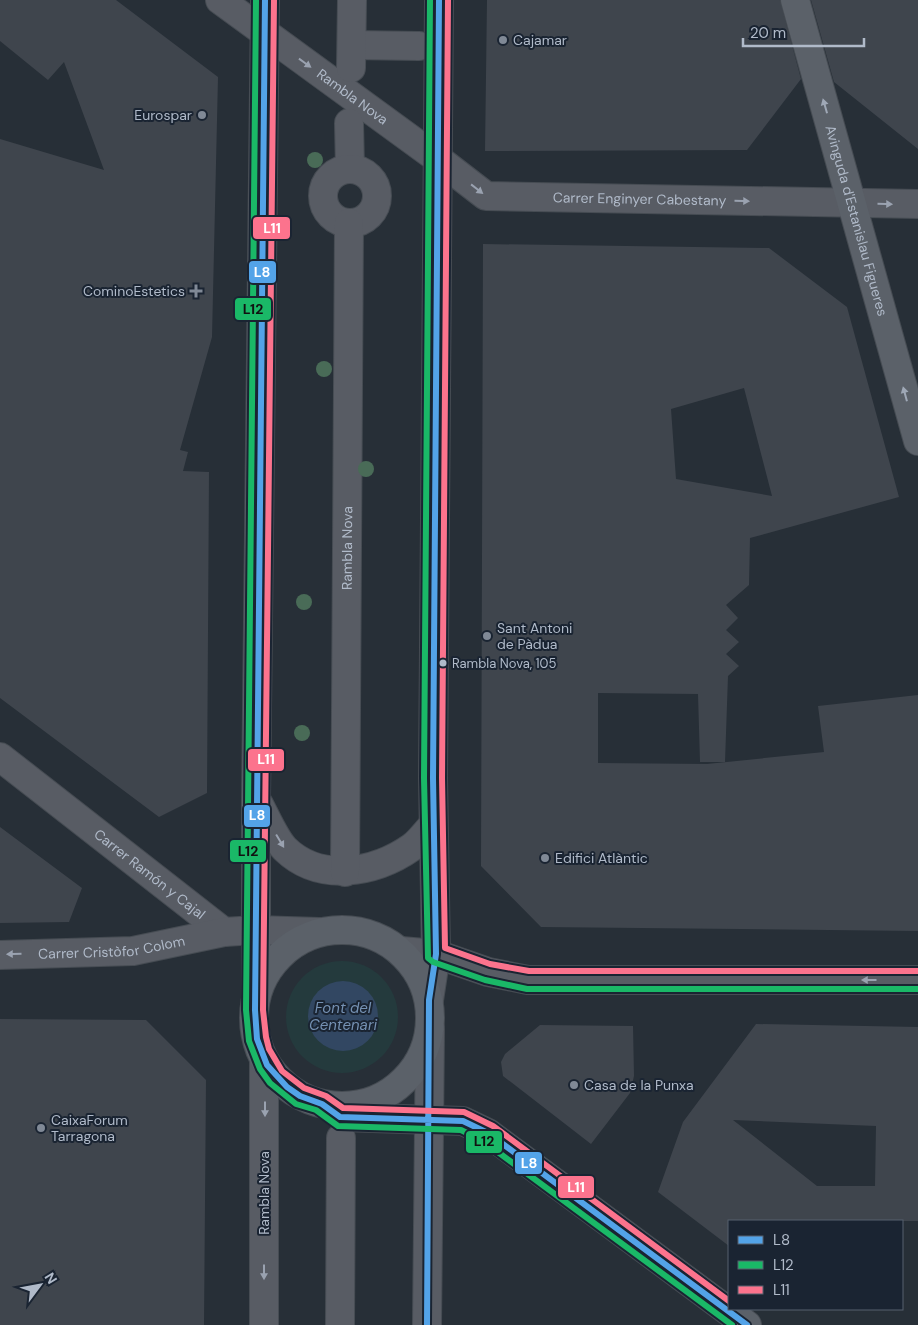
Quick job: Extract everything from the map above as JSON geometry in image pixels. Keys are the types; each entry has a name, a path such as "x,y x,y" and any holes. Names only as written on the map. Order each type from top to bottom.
{"main road":[{"path":"265,0 256,798 256,994 253,1016 256,1039 264,1060 280,1081 300,1096 324,1105 340,1117 463,1122 488,1133 747,1325"},
{"name":"Avinguda d'Estanislau Figueres","path":"796,0 918,441"},
{"path":"256,994 270,966 291,944 319,932 341,928 363,931 383,939 401,951 419,974 429,1000 430,1029 422,1056 406,1079 384,1096 362,1104 324,1105"}],"street":[{"name":"Rambla Nova","path":"220,0 438,159"},
{"path":"352,0 352,57 419,46"},
{"path":"429,1000 436,954 433,824 439,0"},
{"name":"Rambla Nova","path":"349,123 350,169"},
{"name":"Carrer Enginyer Cabestany","path":"438,159 486,196 918,204"},
{"path":"350,169 367,174 376,189 377,197 375,206 365,219 349,224 332,216 323,200 327,182 333,175 350,169"},
{"name":"Rambla Nova","path":"345,872 349,224"},
{"name":"Carrer Ramón y Cajal","path":"0,757 224,932"},
{"path":"256,798 284,848 300,860 325,870 345,872 390,861 414,846 433,824"},
{"path":"224,932 256,930 319,932"},
{"name":"Carrer Cristòfor Colom","path":"0,954 133,952 224,932"},
{"path":"401,951 436,954 488,972 528,980 918,980"},
{"path":"427,1325 430,1029"},
{"name":"Rambla Nova","path":"264,1060 264,1325"},
{"path":"340,1138 340,1325"}],"green space":[{"path":"342,961 364,965 382,977 394,995 398,1017 394,1039 382,1057 364,1069 342,1073 320,1069 302,1057 290,1039 286,1017 290,995 302,977 320,965"}],"water":[{"name":"Font del Centenari","path":"336,981 350,981 363,987 372,996 378,1009 376,1029 368,1041 350,1051 336,1051 323,1045 314,1036 308,1023 308,1009 314,996 323,987"}],"building":[{"path":"0,0 116,0 218,77 212,337 180,450 188,452 183,471 209,472 207,793 159,817 0,698 0,139 104,170 64,62 48,80 0,41"},
{"path":"487,0 780,0 801,79 747,150 485,151"},
{"path":"811,0 918,0 918,149 834,82"},
{"path":"483,244 769,248 847,307 899,497 750,538 749,585 726,605 738,618 726,630 739,642 726,654 739,666 728,676 725,762 700,762 698,694 598,693 598,763 707,764 824,752 818,706 918,695 918,931 541,927 481,866","holes":["744,388 772,496 676,479 671,409"]},
{"path":"0,827 82,888 69,922 0,923"},
{"path":"0,1019 146,1020 206,1080 204,1325 0,1325"},
{"path":"756,1024 918,1027 918,1221 728,1220 728,1245 658,1192 683,1122","holes":["733,1120 876,1126 875,1186 817,1186"]},
{"name":"Casa de la Punxa","path":"540,1025 633,1026 634,1076 630,1093 591,1144 503,1076 501,1062 505,1054"}],"transit line":[{"name":"L12","path":"256,0 246,1010 249,1041 260,1069 270,1083 296,1104 316,1110 338,1126 461,1130 483,1141 732,1325"},
{"name":"L8","path":"265,0 255,1010 257,1039 267,1065 287,1087 300,1096 322,1104 340,1117 463,1121 488,1133 747,1325"},
{"name":"L11","path":"274,0 263,1010 269,1049 282,1071 304,1088 326,1096 343,1108 464,1112 493,1126 728,1300"},
{"name":"L12","path":"430,0 424,778 428,958 433,962 485,980 527,989 918,989"},
{"name":"L8","path":"427,1325 429,1000 436,954 433,778 439,0"},
{"name":"L11","path":"448,0 442,778 445,948 490,964 529,971 918,971"}],"place":[{"name":"Cajamar","path":"503,40"},
{"name":"Eurospar","path":"202,115"},
{"name":"CominoEstetics","path":"196,291"},
{"name":"Sant Antoni de Pàdua","path":"487,636"},
{"name":"Rambla Nova, 105","path":"443,663"},
{"name":"Edifici Atlàntic","path":"545,858"},
{"name":"Casa de la Punxa","path":"574,1085"},
{"name":"CaixaForum Tarragona","path":"41,1128"}]}
